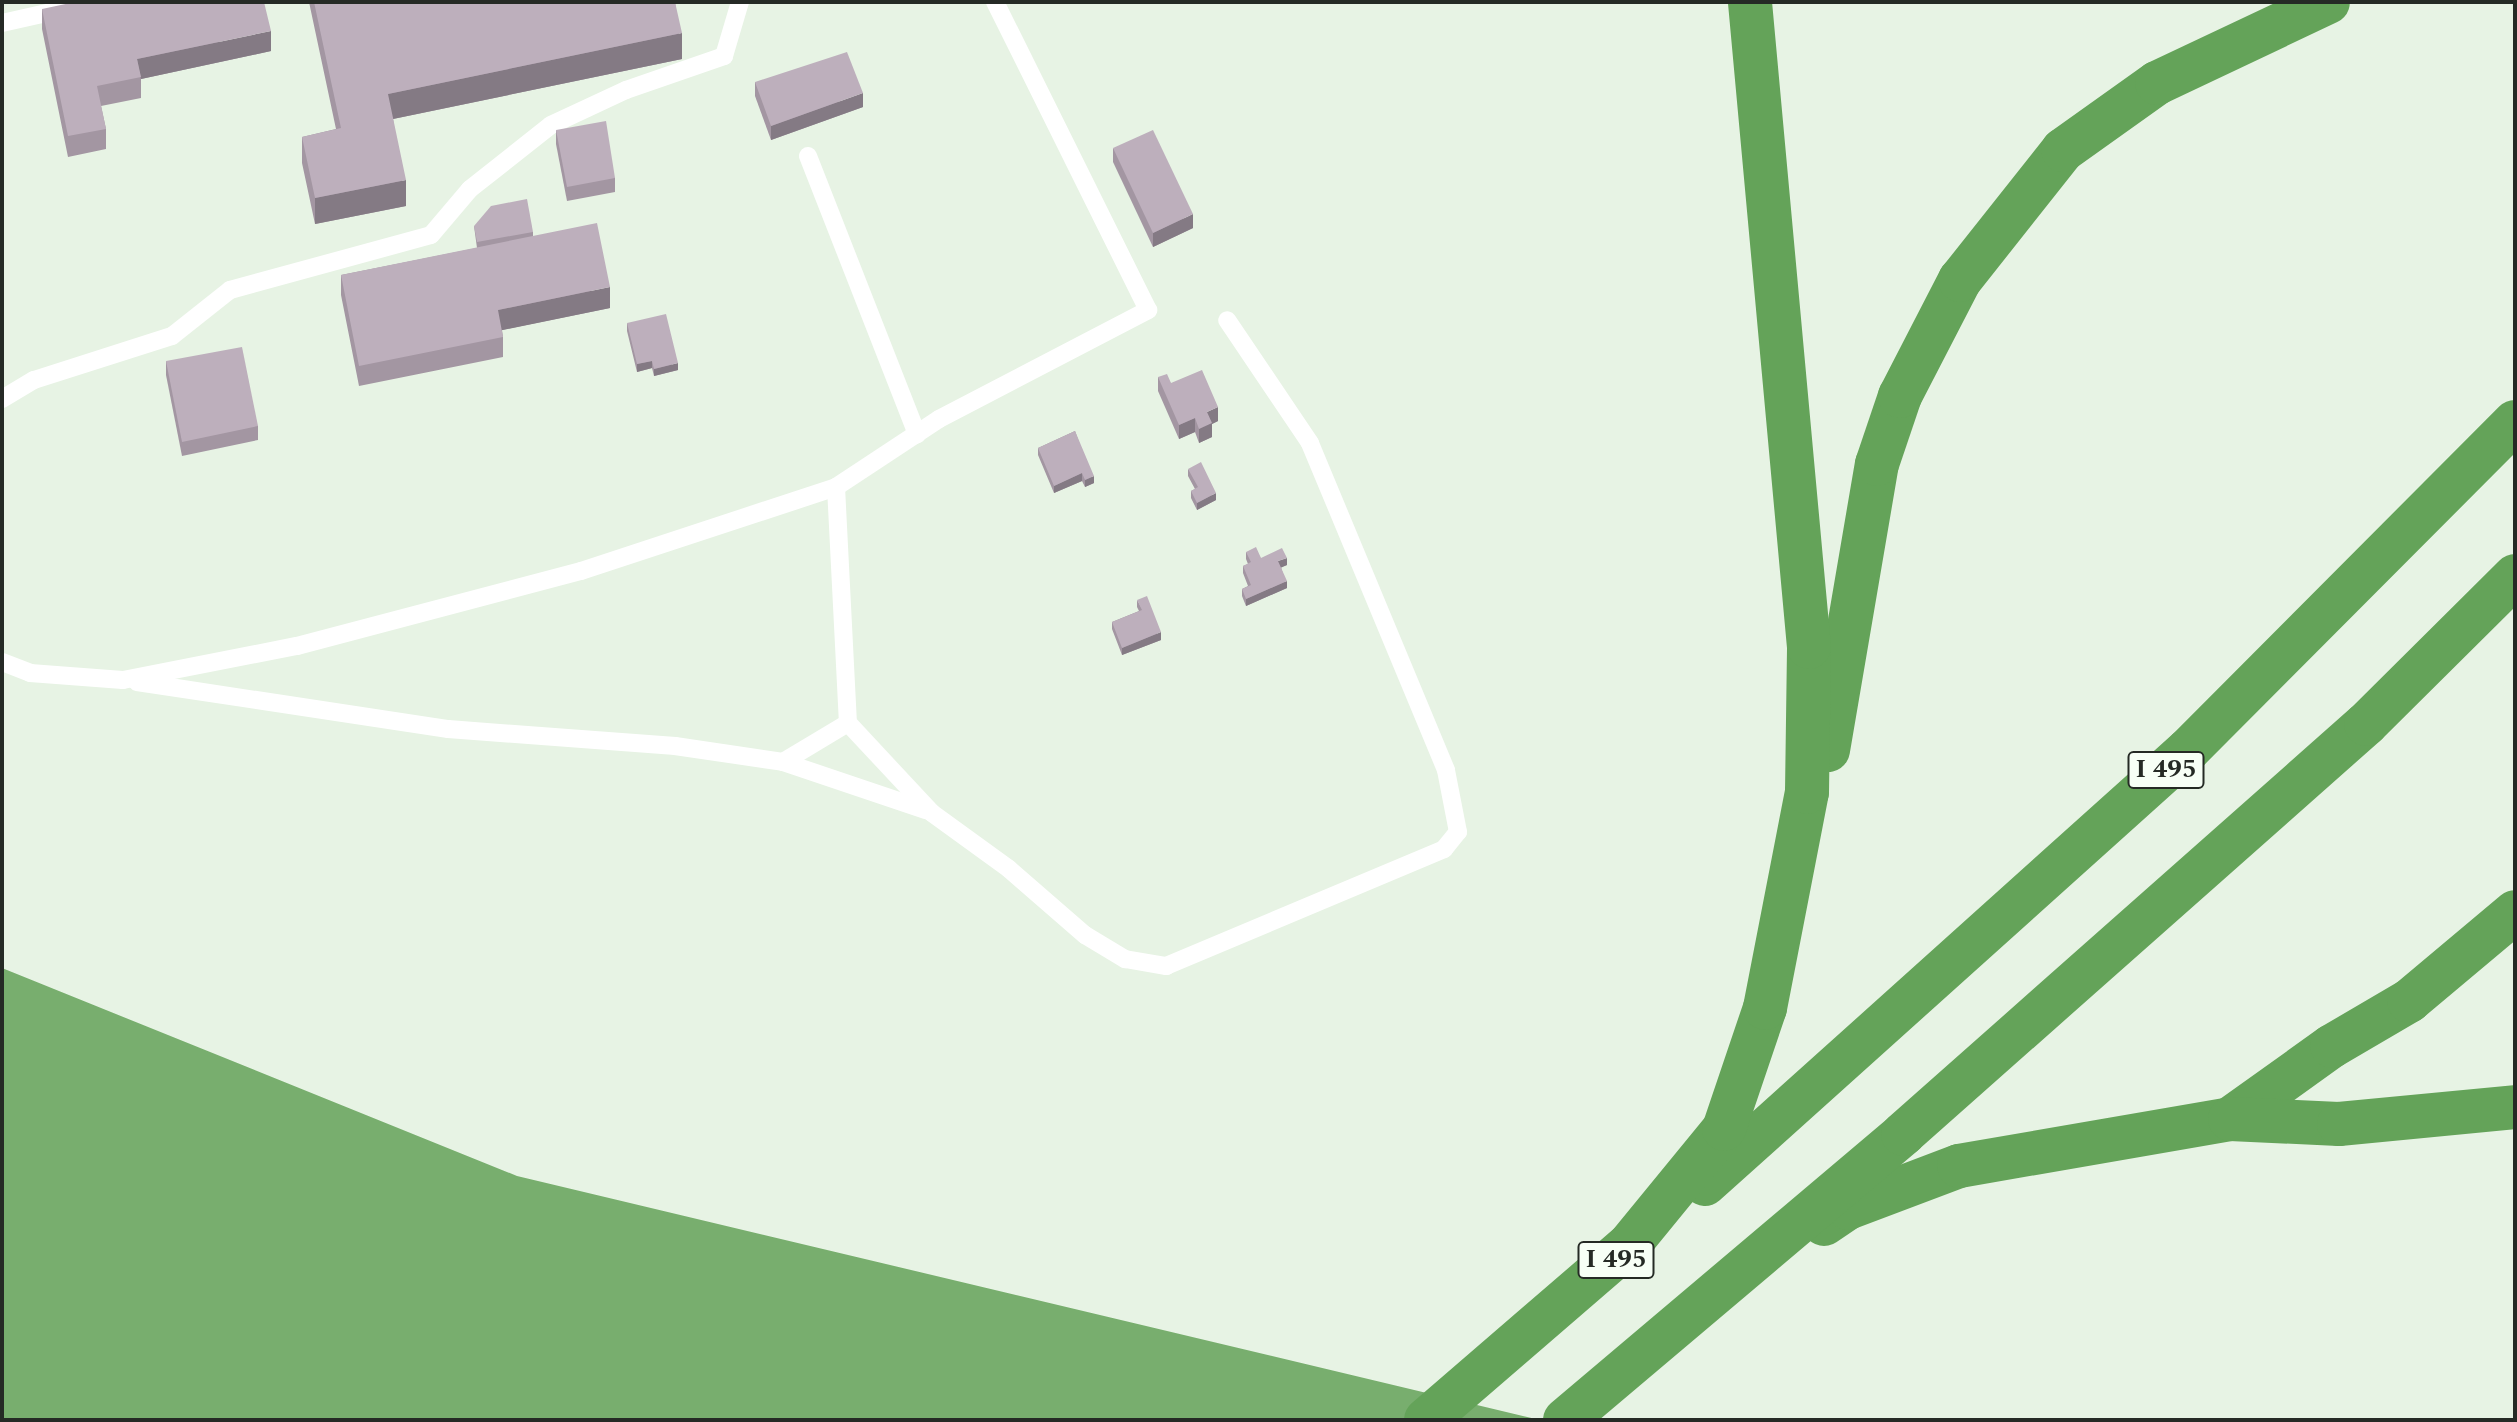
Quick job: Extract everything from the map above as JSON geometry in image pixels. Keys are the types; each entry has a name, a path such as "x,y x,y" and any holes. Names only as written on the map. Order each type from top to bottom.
{"highway":[{"path":"1807,792 1832,742 1877,464 1917,357 1960,280 2063,150 2157,83 2328,2"},
{"path":"1428,1420 1629,1245 1724,1129 1765,1008 1807,792 1809,647 1748,10"},
{"name":"I 495","path":"1428,1420 1802,1101 2188,750 2515,422"},
{"path":"1565,1420 1903,1134 2366,724 2515,576"},
{"path":"2230,1119 2332,1046 2409,1001 2515,912"},
{"path":"1578,1420 1733,1288 1848,1208 1959,1166 2230,1119 2339,1124 2515,1107"}],"lane":[{"path":"2,23 96,2"},
{"path":"2,399 34,380 172,336 230,290 431,235 470,189 551,125 626,90 724,56 740,2"},
{"path":"123,680 297,646 581,571 836,487 917,434 1148,310 995,2"},
{"path":"808,156 917,434"},
{"path":"836,487 848,723 932,813 1009,869 1085,935 1125,959 1166,966 1444,849 1458,832 1446,770 1310,443 1227,320"},
{"path":"2,662 30,673 123,680 448,729 675,746 783,762 932,813"},
{"path":"783,762 848,723"}],"shaded area":[{"path":"2,968 517,1176 1540,1420 2,1420"}],"building":[{"path":"75,2 264,2 271,31 137,59 141,77 97,86 106,129 68,136 42,9"},
{"path":"314,2 675,2 682,33 388,94 406,180 315,198 302,137 341,128"},
{"path":"847,52 863,93 771,126 755,82"},
{"path":"606,121 615,178 567,187 556,130"},
{"path":"1153,130 1193,214 1153,233 1113,148"},
{"path":"527,199 533,232 477,242 474,226 491,206"},
{"path":"597,223 610,287 498,310 503,337 359,366 341,275"},
{"path":"666,314 678,363 654,369 652,361 637,364 627,323"},
{"path":"242,347 258,426 182,442 166,361"},
{"path":"1202,370 1218,407 1207,412 1212,423 1199,429 1195,418 1179,425 1158,377 1167,374 1171,383"},
{"path":"1075,431 1094,476 1085,480 1082,473 1054,486 1038,448"},
{"path":"1201,462 1216,493 1197,503 1191,491 1198,487 1188,469"},
{"path":"1256,547 1261,558 1282,548 1287,558 1278,561 1287,581 1246,599 1242,589 1251,585 1243,566 1251,562 1246,552"},
{"path":"1147,596 1161,632 1122,648 1112,622 1142,610 1137,600"}]}
